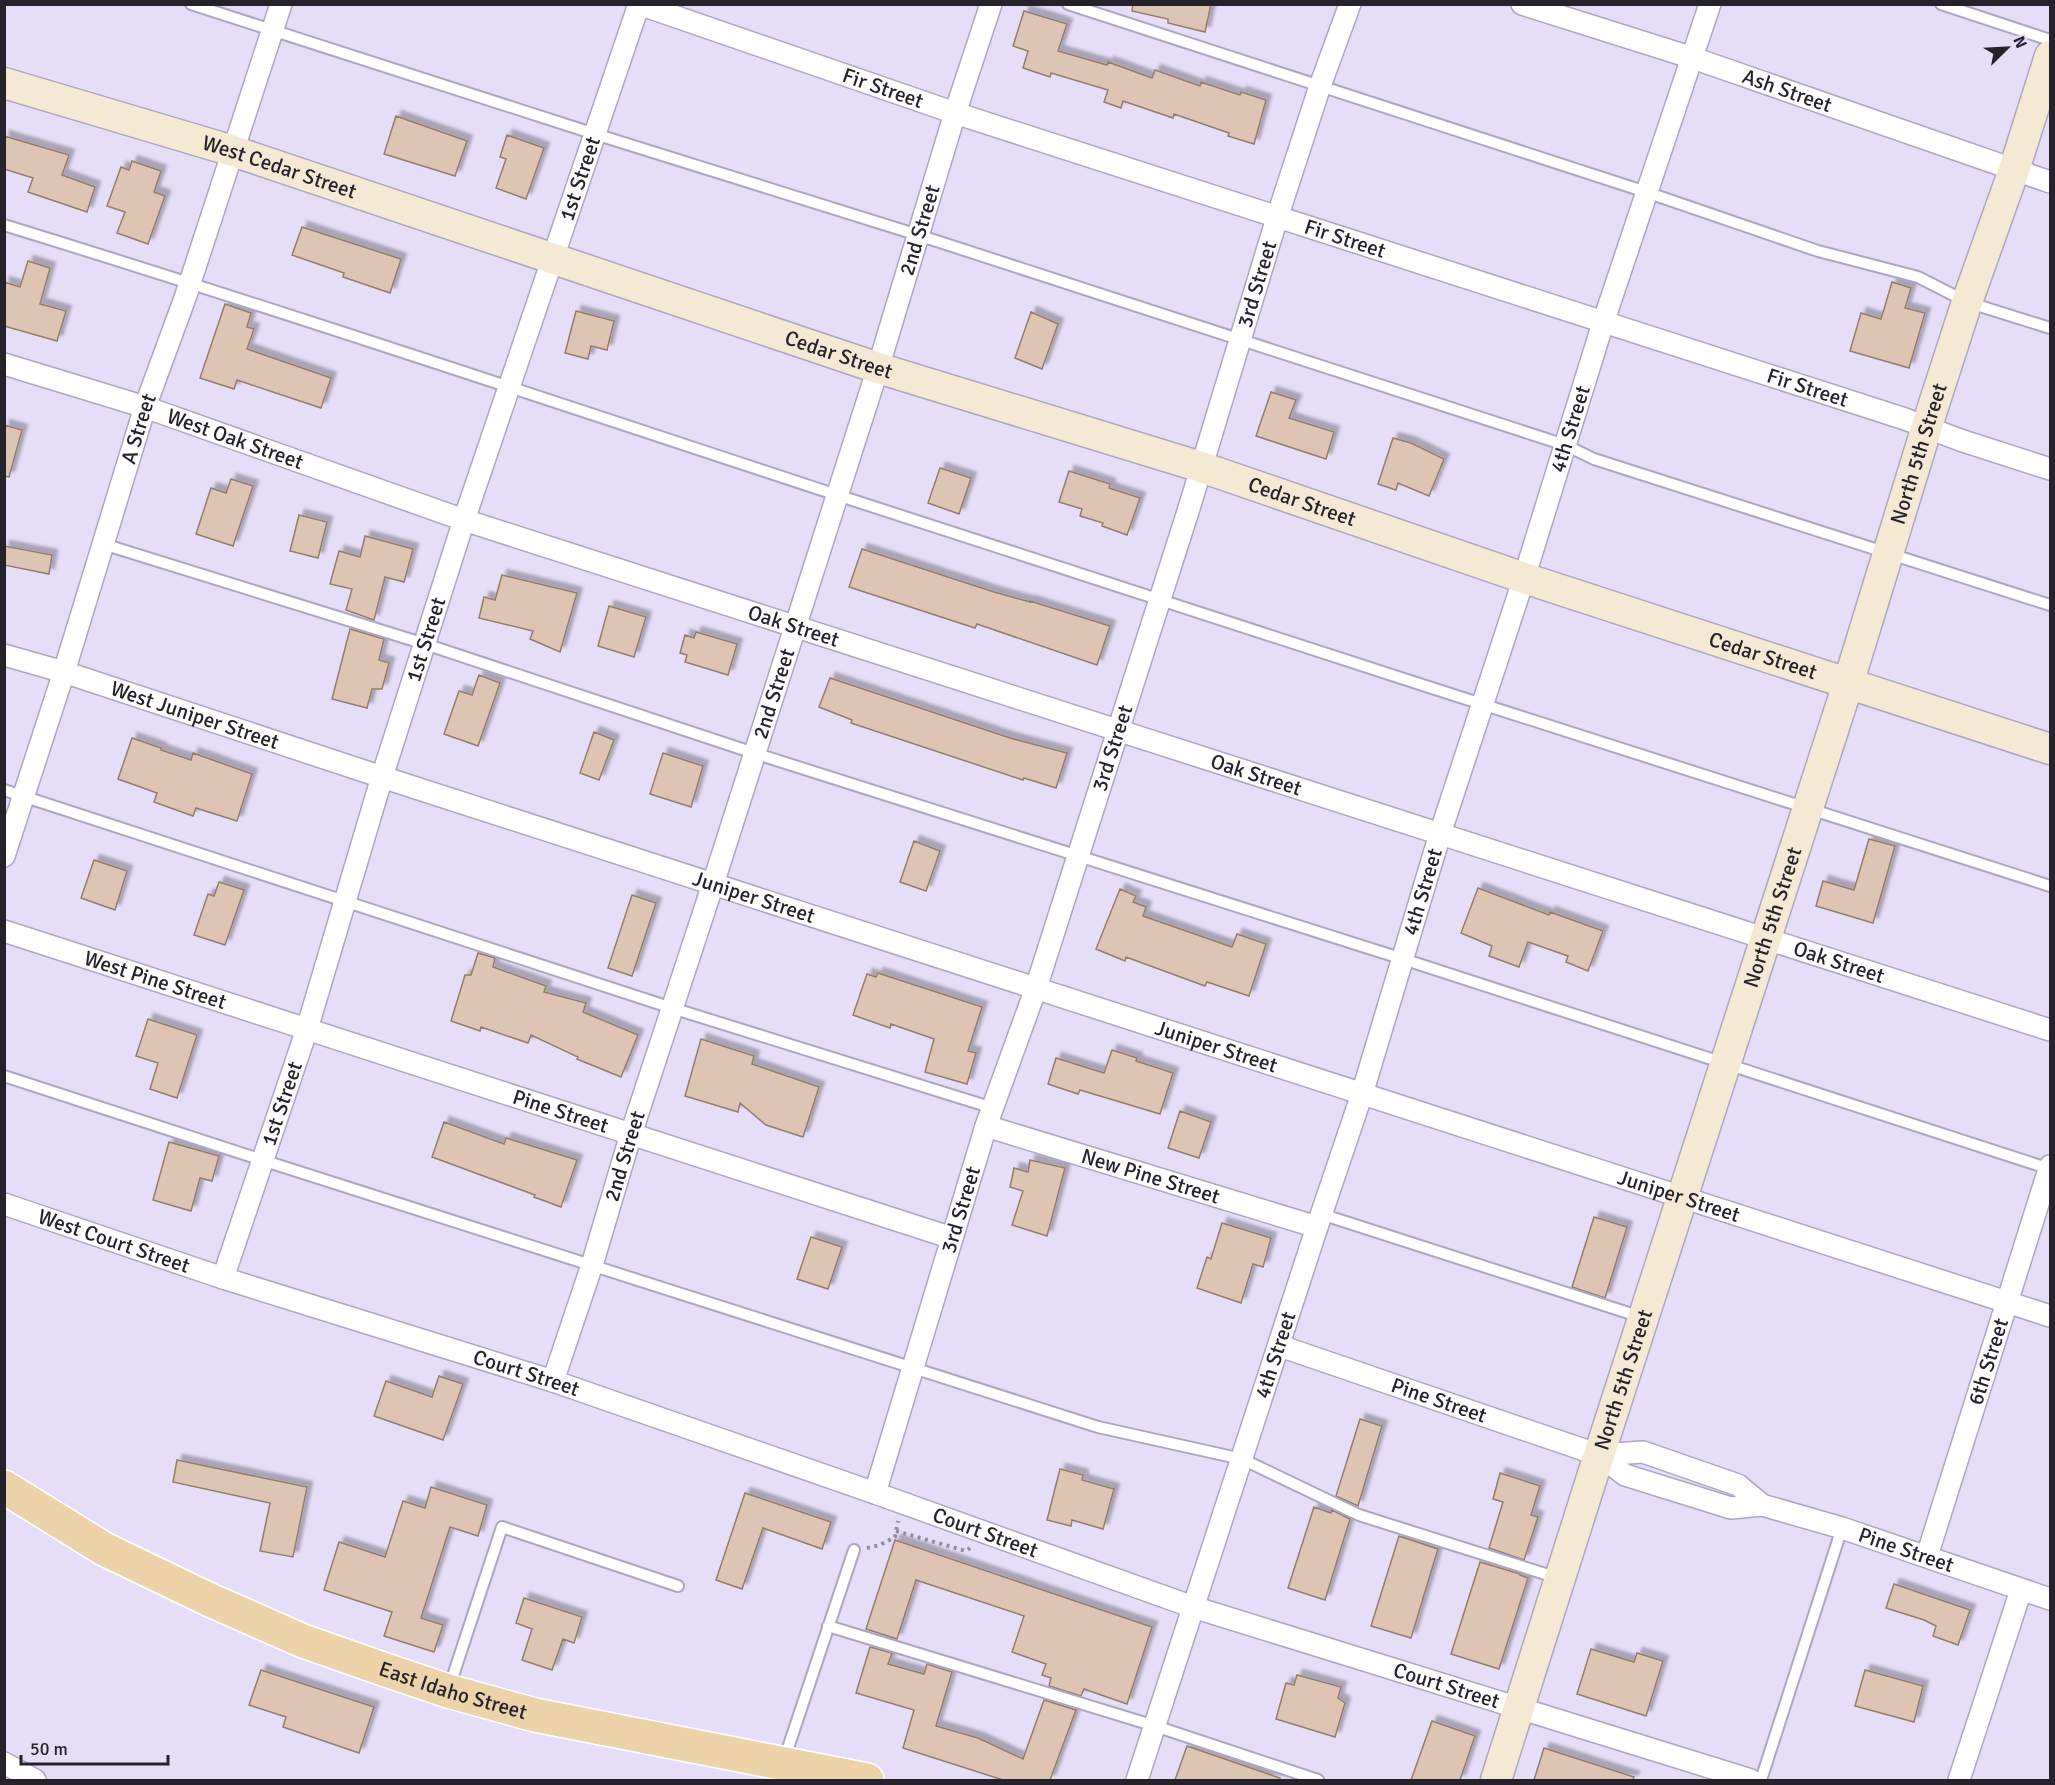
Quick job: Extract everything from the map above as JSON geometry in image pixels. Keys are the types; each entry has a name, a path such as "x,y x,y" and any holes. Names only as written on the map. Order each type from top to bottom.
{"main road":[{"name":"East Idaho Street","path":"4,1487 104,1549 210,1600 303,1641 448,1691 535,1715 781,1772 867,1780"}],"street":[{"name":"A Street","path":"4,856 14,793 64,672 145,407 190,282 281,4"},
{"name":"Fir Street","path":"639,4 955,113 1905,419 2050,469"},
{"name":"1st Street","path":"223,1278 307,1029 382,777 464,520 639,4"},
{"name":"2nd Street","path":"553,1381 878,368 955,113 991,4"},
{"name":"3rd Street","path":"875,1493 989,1117 1036,988 1160,599 1277,218 1320,86 1350,4"},
{"name":"Ash Street","path":"1522,4 1693,58 2050,182"},
{"name":"4th Street","path":"1137,1780 1362,1094 1440,834 1524,578 1603,323 1710,4"},
{"name":"North 5th Street","path":"1496,1780 1724,1064 1848,684 1926,428 1967,302 2014,170 2050,56"},
{"name":"West Cedar Street","path":"4,83 233,151 553,258"},
{"name":"Cedar Street","path":"553,258 878,368 1201,467 1524,578 2050,749"},
{"name":"West Oak Street","path":"4,364 145,407 464,520"},
{"name":"Oak Street","path":"464,520 2050,1030"},
{"name":"West Juniper Street","path":"4,655 64,672 382,777"},
{"name":"Juniper Street","path":"382,777 2050,1316"},
{"name":"West Pine Street","path":"4,931 307,1029"},
{"name":"Pine Street","path":"307,1029 952,1238"},
{"name":"New Pine Street","path":"989,1117 1319,1220"},
{"name":"6th Street","path":"1927,1556 2050,1168"},
{"name":"West Court Street","path":"4,1204 223,1278"},
{"name":"Court Street","path":"223,1278 553,1381 1193,1607 1751,1780"},
{"name":"Pine Street","path":"1280,1346 1599,1455 1625,1475 1731,1508 1762,1504 1927,1556 2050,1599"},
{"path":"1959,1780 2021,1590"},
{"path":"4,1763 35,1780"}],"lane":[{"path":"191,4 918,235 1565,445 1594,459 2050,605"},
{"path":"1068,4 1646,192 1818,251 1918,278 1967,302 2050,328"},
{"path":"1941,4 2050,40"},
{"path":"4,225 190,282 510,386 1482,706 2050,886"},
{"path":"103,544 425,644 754,753 2050,1168"},
{"path":"14,793 672,1008 989,1117"},
{"path":"4,1076 262,1161 1098,1427 1242,1459 1359,1515 1560,1579"},
{"path":"1319,1220 1643,1317"},
{"path":"448,1691 502,1527 678,1586"},
{"path":"1761,1780 1842,1528"},
{"path":"781,1772 854,1550"},
{"path":"828,1626 1155,1726 1318,1780"}],"path":[{"path":"854,1550 880,1545 895,1538 896,1531 966,1551 986,1533"}],"building":[{"path":"1133,4 1211,4 1205,32 1168,23 1168,19 1132,11"},
{"path":"1024,11 1067,24 1058,51 1107,65 1108,62 1152,78 1155,70 1200,86 1201,82 1240,95 1241,92 1266,100 1254,144 1174,114 1173,118 1123,101 1121,108 1104,102 1108,90 1051,73 1050,77 1023,68 1028,51 1013,46"},
{"path":"396,116 467,141 455,176 384,154"},
{"path":"507,135 544,148 526,199 496,188 506,159 500,157"},
{"path":"4,136 69,155 62,175 95,187 87,212 28,192 33,178 4,169"},
{"path":"132,161 161,171 154,192 165,196 148,244 117,233 125,212 107,206 121,167 129,170"},
{"path":"302,227 401,259 390,293 343,277 344,273 292,255"},
{"path":"28,261 50,268 40,304 66,311 57,341 4,326 4,282 20,287"},
{"path":"1892,282 1911,288 1905,308 1925,313 1909,368 1850,351 1861,313 1881,319"},
{"path":"225,304 251,313 247,327 254,329 247,349 331,378 321,408 237,380 234,389 200,378"},
{"path":"576,311 614,321 607,350 591,346 588,359 565,353"},
{"path":"1031,312 1058,324 1042,369 1015,358"},
{"path":"1271,392 1296,400 1289,418 1334,432 1326,459 1256,436"},
{"path":"4,425 22,430 9,477 4,476"},
{"path":"1393,438 1411,443 1444,459 1429,496 1398,483 1396,490 1378,484"},
{"path":"940,468 971,478 959,514 928,503"},
{"path":"1069,471 1110,484 1109,488 1140,498 1127,535 1102,526 1103,523 1080,516 1082,509 1059,502"},
{"path":"231,479 253,486 233,546 196,534 211,488 226,493"},
{"path":"299,515 327,522 318,558 290,551"},
{"path":"365,536 413,549 404,582 385,577 374,620 346,610 352,589 330,584 339,551 360,557"},
{"path":"4,546 52,555 49,574 4,565"},
{"path":"862,549 994,592 1110,626 1097,665 977,624 975,628 849,587"},
{"path":"502,575 577,593 560,652 530,639 533,631 479,618 484,597 495,600"},
{"path":"609,606 646,617 634,657 598,646"},
{"path":"350,629 384,639 379,660 389,663 382,689 372,689 367,708 332,699"},
{"path":"696,632 737,644 728,675 685,662 687,655 680,653 685,635 694,638"},
{"path":"479,675 500,683 478,746 444,734 459,691 472,695"},
{"path":"830,678 1010,738 1067,753 1056,788 1024,778 1023,780 851,723 852,720 819,707"},
{"path":"594,732 614,740 599,780 580,773"},
{"path":"132,738 191,760 193,753 252,774 237,821 196,808 193,816 154,802 157,793 118,779"},
{"path":"663,753 703,766 691,807 650,794"},
{"path":"1869,839 1895,846 1873,923 1816,906 1823,881 1854,890"},
{"path":"914,841 940,851 926,891 900,882"},
{"path":"94,860 127,871 115,910 81,898"},
{"path":"219,882 244,890 225,945 194,935 208,894 214,896"},
{"path":"1478,888 1549,915 1550,912 1603,931 1588,971 1566,962 1568,956 1528,942 1519,967 1489,956 1492,946 1461,933"},
{"path":"1120,889 1136,896 1133,902 1146,907 1143,916 1232,947 1237,934 1266,944 1249,996 1207,982 1205,986 1126,957 1125,961 1096,949"},
{"path":"632,895 656,903 632,976 608,968"},
{"path":"478,953 495,958 493,967 546,986 544,992 586,1003 583,1012 638,1035 621,1077 577,1059 578,1057 531,1035 528,1043 481,1027 480,1031 451,1021 465,975 471,975"},
{"path":"878,973 982,1007 968,1051 976,1053 967,1084 925,1072 934,1039 891,1024 890,1028 853,1015 867,974 876,977"},
{"path":"148,1019 197,1035 177,1098 150,1089 158,1063 136,1056"},
{"path":"701,1039 754,1056 752,1064 819,1087 803,1137 766,1125 740,1103 738,1112 685,1096"},
{"path":"1112,1050 1137,1058 1136,1061 1173,1073 1160,1114 1080,1090 1078,1094 1048,1084 1056,1058 1104,1073"},
{"path":"1180,1111 1211,1122 1199,1158 1168,1148"},
{"path":"444,1122 504,1144 506,1138 577,1160 561,1207 432,1157"},
{"path":"169,1142 219,1156 212,1181 200,1178 191,1211 153,1200"},
{"path":"1030,1160 1065,1168 1047,1236 1012,1225 1023,1191 1010,1187 1014,1168 1028,1172"},
{"path":"1594,1217 1627,1227 1605,1298 1572,1287"},
{"path":"1222,1223 1271,1238 1263,1267 1253,1264 1241,1303 1197,1288 1207,1257 1211,1259"},
{"path":"811,1237 842,1247 828,1289 797,1279"},
{"path":"439,1376 463,1384 443,1440 374,1416 386,1381 432,1397"},
{"path":"1360,1419 1382,1426 1358,1506 1336,1496"},
{"path":"177,1460 307,1487 293,1557 260,1551 270,1503 173,1482"},
{"path":"1060,1469 1083,1475 1082,1480 1114,1489 1103,1529 1072,1520 1071,1526 1047,1520"},
{"path":"1500,1473 1540,1486 1531,1515 1538,1517 1524,1560 1489,1548 1503,1502 1493,1499"},
{"path":"431,1487 487,1505 478,1536 450,1527 421,1618 443,1625 434,1652 384,1636 392,1612 324,1590 339,1542 385,1557 403,1501 425,1508"},
{"path":"745,1493 831,1522 822,1549 763,1528 742,1589 716,1580"},
{"path":"1314,1507 1331,1513 1332,1510 1350,1519 1325,1600 1288,1588"},
{"path":"1399,1536 1438,1549 1411,1638 1371,1626"},
{"path":"895,1540 1152,1627 1127,1704 1084,1689 1081,1696 1049,1686 1051,1678 1042,1675 1046,1664 1012,1652 1024,1616 916,1580 897,1639 866,1629"},
{"path":"1480,1562 1528,1578 1499,1669 1451,1654"},
{"path":"1894,1584 1970,1610 1958,1645 1933,1636 1936,1626 1886,1608"},
{"path":"524,1598 582,1617 574,1643 563,1639 552,1670 522,1660 532,1629 516,1623"},
{"path":"870,1647 892,1653 888,1664 924,1674 927,1664 952,1672 936,1726 978,1738 1023,1759 1044,1700 1076,1710 1050,1780 1003,1780 903,1748 914,1710 856,1693"},
{"path":"1591,1649 1634,1662 1637,1653 1663,1661 1646,1716 1577,1694"},
{"path":"261,1670 374,1707 359,1753 283,1727 286,1717 249,1705"},
{"path":"1865,1670 1923,1686 1914,1722 1855,1706"},
{"path":"1297,1675 1341,1687 1338,1698 1345,1703 1335,1737 1276,1719 1286,1683 1294,1685"},
{"path":"1432,1721 1475,1736 1460,1780 1411,1780"},
{"path":"1187,1746 1280,1778 1280,1780 1175,1780"},
{"path":"1544,1748 1634,1777 1633,1780 1534,1780"}]}
